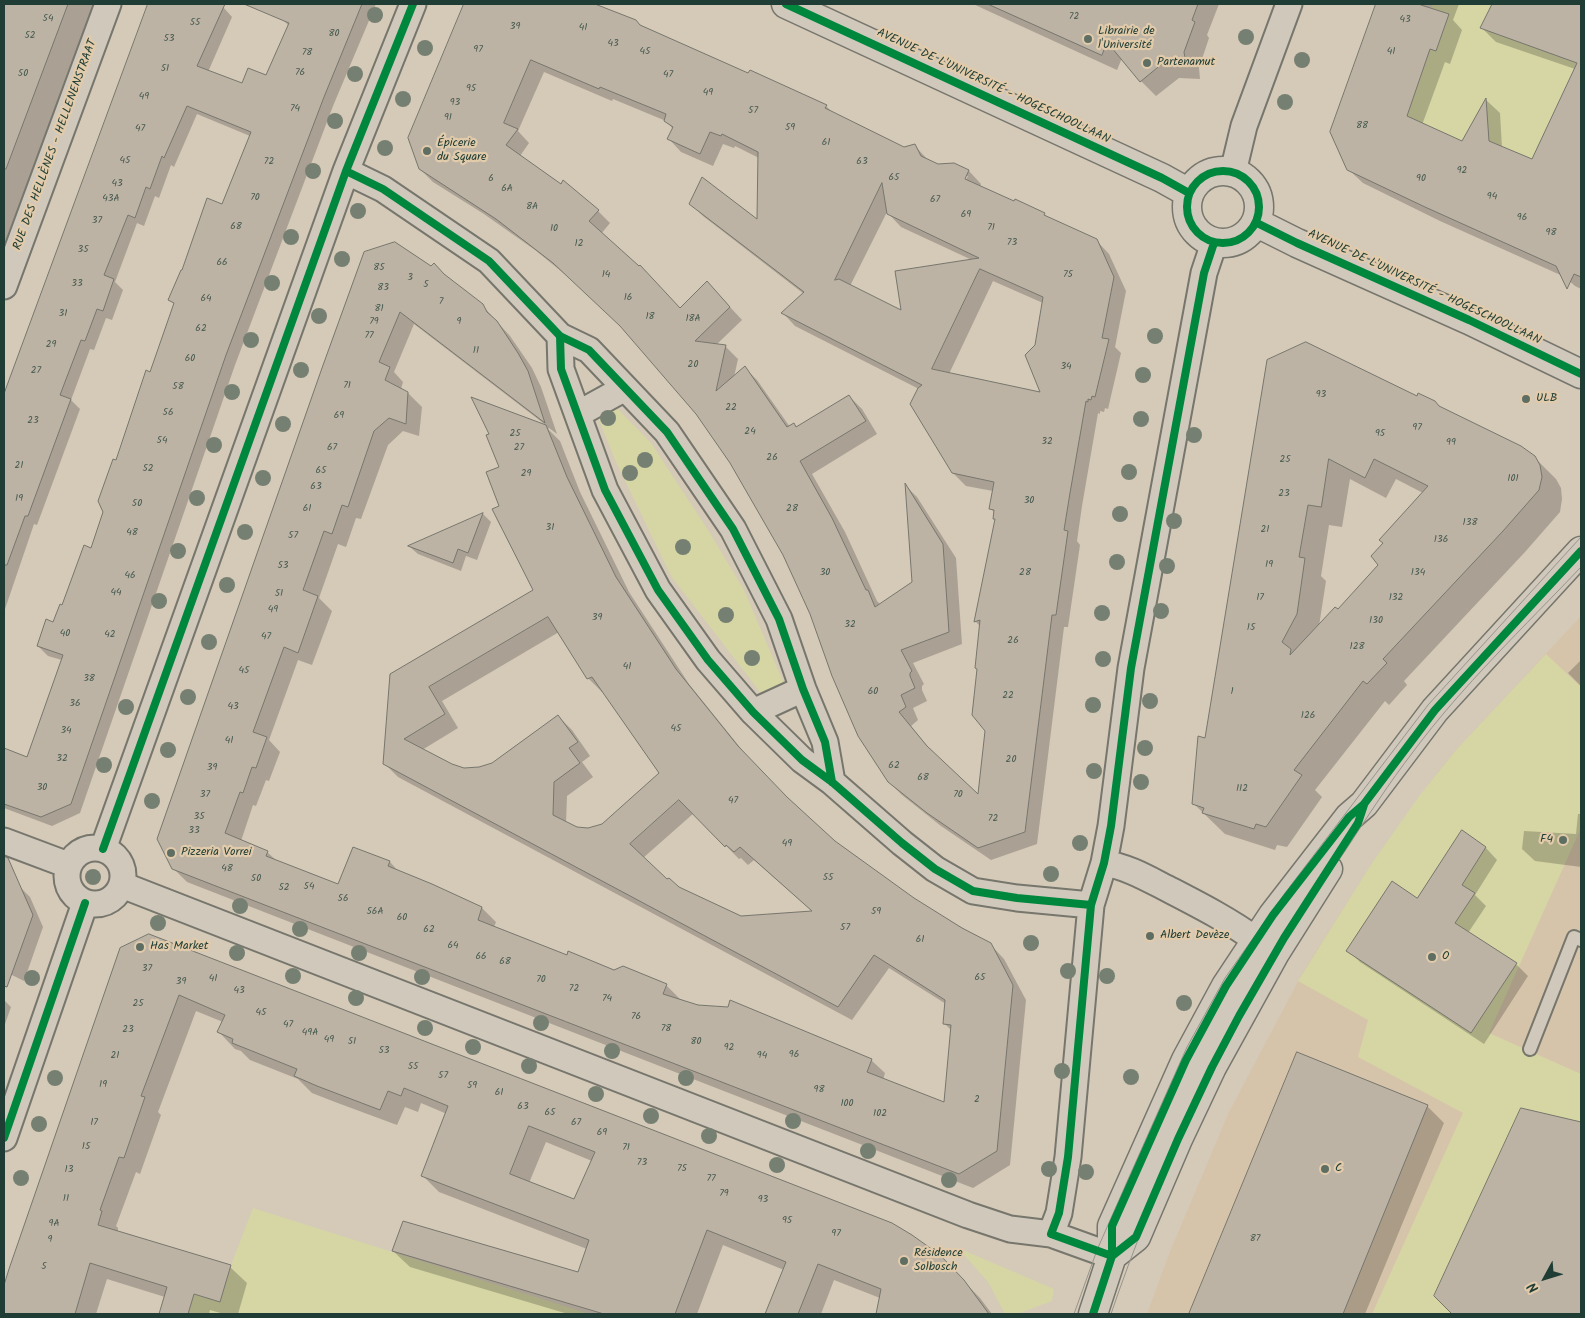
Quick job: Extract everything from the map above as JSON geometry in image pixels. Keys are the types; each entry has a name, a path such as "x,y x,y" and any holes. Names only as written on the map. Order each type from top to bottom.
{"street":[{"name":"RUE DES HELLÈNES - HELLENENSTRAAT","path":"4,286 108,4"},
{"path":"103,849 346,171 413,4"},
{"path":"1233,172 1244,126 1289,4"},
{"name":"AVENUE DE L'UNIVERSITÉ - HOGESCHOOLLAAN","path":"791,5 1158,176 1189,193"},
{"path":"346,171 383,189 489,261 560,336 589,350 667,432 733,529 779,619 803,689 825,742 832,782"},
{"path":"1212,172 1233,172 1246,179 1256,192 1260,207 1257,222 1250,233 1239,240 1227,244 1214,243 1200,236 1190,224 1186,208 1189,193 1198,181 1212,172"},
{"name":"AVENUE DE L'UNIVERSITÉ - HOGESCHOOLLAAN","path":"1257,222 1581,374"},
{"path":"1050,1234 1059,1213 1068,1157 1091,905 1104,863 1112,826 1131,668 1204,273 1214,243"},
{"path":"560,336 561,369 606,490 658,590 708,660 753,712 802,760 832,782 902,844 928,864 973,891 1017,898 1091,905"},
{"path":"578,414 625,388"},
{"path":"1093,1314 1112,1256 1112,1226 1186,1060 1226,986 1283,901 1349,817 1364,804 1435,710 1581,551"},
{"path":"753,712 803,689"},
{"path":"1112,1256 1136,1237 1178,1139 1212,1067 1252,991 1358,823 1364,804"},
{"path":"4,841 68,865"},
{"path":"90,848 103,849 116,857 120,863 123,878 122,885 115,896 104,903 98,905 85,903 70,891 66,878 68,865 83,850 90,848"},
{"path":"1104,863 1119,866 1140,874 1214,913 1256,940"},
{"path":"122,885 968,1215 1010,1229 1050,1234 1112,1256"},
{"path":"4,1138 85,903"},
{"path":"1252,991 1256,940"}],"lane":[{"path":"1530,1049 1574,937 1581,940"}],"shaded area":[{"path":"1581,616 1581,1314 1147,1314 1169,1254 1229,1112 1303,972 1372,863 1437,773 1456,750"}],"green space":[{"path":"1433,4 1492,4 1481,28 1576,63 1544,134 1572,147 1559,177 1581,187 1581,207 1557,196 1473,169 1489,135 1488,125 1479,121 1471,124 1453,156 1440,150 1447,134 1426,125 1391,128 1419,81 1431,49 1436,51 1449,15 1431,8"},
{"path":"615,406 651,443 708,530 744,590 787,691 767,701 671,576 616,462 597,415"},
{"path":"1546,654 1581,687 1581,828 1489,1033 1581,1074 1581,1162 1513,1314 1372,1314 1463,1113 1358,1057 1368,1020 1298,981 1372,863 1420,795 1456,750"},
{"path":"253,1208 589,1314 188,1314 193,1294 220,1302 231,1265"},
{"path":"958,1248 1054,1289 1052,1301 1017,1314 1005,1314 988,1282"}],"building":[{"path":"4,4 68,4 6,169 4,169"},
{"path":"148,4 225,4 197,66 242,83 248,68 266,75 289,23 244,4 362,4 324,97 226,355 71,804 41,817 4,804 4,748 27,757 63,655 37,646 46,619 53,622 60,604 62,605 84,545 91,548 103,512 98,501 113,459 116,460 146,370 150,372 174,303 168,300 182,270 207,198 222,204 251,132 187,106 164,158 162,156 150,189 146,187 135,218 128,215 104,275 114,279 103,311 97,309 85,341 81,340 60,395 71,399 28,516 25,516 7,565 4,565 4,394"},
{"path":"464,4 595,4 636,20 640,25 748,73 750,70 827,105 825,108 904,147 915,144 921,156 938,164 954,163 969,170 965,179 1014,201 1015,199 1045,213 1044,215 1097,239 1114,277 1102,338 1109,339 1095,397 1092,396 1091,400 1088,399 1088,402 1086,401 1070,493 1064,530 1068,531 1056,615 1052,615 1025,832 978,848 927,813 888,782 858,736 832,676 810,614 783,555 730,463 696,414 620,326 553,263 496,219 419,169 408,138","holes":["531,60 599,89 600,87 666,114 664,121 673,127 667,139 700,154 710,132 721,136 722,134 758,152 757,219 702,177 689,204 804,292 781,313 922,385 918,388 910,404 952,473 994,482 989,509 994,510 993,519 995,519 974,622 980,620 972,715 985,731 978,794 927,746 899,712 906,707 901,695 915,688 910,676 912,671 901,650 949,632 943,544 905,483 912,582 875,607 832,518 800,461 866,421 849,395 796,427 794,423 787,427 745,366 716,391 726,345 695,341 730,307 707,281 680,308 640,265 589,221 599,210 563,180 561,184 506,145 518,129 504,123","882,183 887,214 979,258 895,271 901,310 839,279 835,280","980,269 1043,297 1035,345 1025,355 1040,392 932,369"]},
{"path":"988,4 1198,4 1192,20 1195,22 1184,52 1186,65 1163,63 1140,82 1107,42 1102,55"},
{"path":"1376,4 1418,4 1449,14 1436,51 1430,49 1407,116 1462,141 1486,98 1489,141 1532,159 1577,63 1480,28 1492,4 1581,4 1581,277 1574,274 1567,289 1556,266 1347,170 1330,132"},
{"path":"395,242 431,266 434,263 444,274 483,304 487,312 497,321 528,371 545,423 400,312 379,362 390,367 385,380 408,392 406,424 389,418 374,431 348,507 342,505 332,534 324,531 303,590 318,596 298,653 284,647 253,732 267,737 256,768 252,767 243,793 240,792 225,833 268,851 266,856 338,884 353,847 390,861 388,866 482,907 478,920 567,955 568,951 614,970 623,966 667,984 663,994 698,1005 728,1007 730,1000 872,1059 867,1072 944,1102 951,1025 943,1024 945,1000 874,955 838,1007 383,764 390,674 533,590 492,509 499,506 486,472 499,467 486,435 489,434 471,397 546,425 567,477 616,577 676,669 738,746 787,797 835,841 914,898 962,928 991,943 1013,985 997,1151 959,1174 172,869 157,839 364,252","holes":["548,617 587,679 592,677 659,773 602,824 588,828 577,827 553,815 554,782 580,763 569,748 578,742 558,715 492,763 479,767 464,768 452,764 404,739 445,714 429,687","679,800 725,847 726,845 734,852 740,847 812,911 741,916 679,887 669,878 667,879 630,844"]},
{"path":"1306,342 1417,396 1418,393 1435,401 1439,406 1521,446 1535,456 1540,465 1542,477 1539,490 1383,659 1387,663 1367,684 1363,681 1294,770 1302,775 1266,827 1256,824 1254,829 1202,813 1204,808 1192,804 1198,736 1205,738 1267,360","holes":["1329,459 1365,478 1374,459 1428,486 1379,540 1383,543 1371,556 1378,565 1338,609 1335,607 1290,655 1291,649 1282,642 1297,614 1305,558 1299,557 1308,505 1321,507"]},
{"path":"483,513 468,553 458,549 453,563 408,546"},
{"name":"O","path":"1462,830 1486,847 1462,885 1475,893 1455,923 1517,963 1471,1033 1346,951 1392,881 1417,898"},
{"path":"4,856 8,858 33,915 7,987 4,986"},
{"path":"149,934 892,1223 940,1255 964,1280 989,1314 876,1314 881,1289 818,1264 798,1314 765,1314 786,1262 707,1230 675,1314 604,1314 392,1251 403,1221 578,1272 589,1240 421,1176 448,1106 404,1088 401,1096 388,1091 380,1110 317,1086 294,1076 297,1069 232,1043 233,1039 217,1032 225,1015 179,995 141,1096 145,1097 124,1158 119,1157 100,1210 102,1211 98,1225 231,1265 220,1302 194,1294 188,1314 159,1314 167,1287 90,1263 75,1314 4,1314 4,1285 9,1269 120,948","holes":["529,1126 595,1152 574,1199 510,1174"]},
{"name":"C","path":"1297,1052 1428,1105 1343,1314 1189,1314"},
{"path":"1521,1108 1581,1122 1581,1314 1452,1314 1434,1296"}],"tram line":[{"path":"1074,1314 1097,1250 1187,1047 1225,978 1285,893 1428,705 1581,537"},
{"path":"1111,1314 1147,1217 1188,1123 1234,1031 1307,906 1387,788 1432,728 1494,657 1581,567"}],"cycle path":[{"path":"103,849 346,171 413,4"},
{"path":"786,4 1162,178 1189,193"},
{"path":"346,171 383,189 489,261 560,336 589,350 667,432 733,529 779,619 803,689 825,742 832,782"},
{"path":"1230,171 1249,181 1257,193 1259,207 1257,221 1249,233 1237,241 1216,243 1197,233 1189,221 1187,200 1197,181 1209,173 1230,171"},
{"path":"1257,223 1297,243 1469,320 1581,374"},
{"path":"1112,1256 1051,1234 1059,1213 1068,1157 1091,905 1104,863 1111,826 1131,668 1204,273 1214,243"},
{"path":"560,336 561,369 605,490 658,590 708,660 753,712 802,760 832,782 902,843 935,869 973,891 1017,898 1091,905"},
{"path":"1093,1314 1112,1256 1112,1226 1186,1060 1226,986 1273,915 1349,817 1364,804 1435,710 1581,551"},
{"path":"1112,1256 1136,1237 1178,1139 1212,1067 1284,938 1358,823 1364,805"},
{"path":"4,1138 85,903"}],"place":[{"name":"Librairie de l'Université","path":"1088,39"},
{"name":"Partenamut","path":"1147,63"},
{"name":"Épicerie du Square","path":"427,151"},
{"name":"ULB","path":"1526,399"},
{"name":"F4","path":"1563,840"},
{"name":"Pizzeria Vorrei","path":"171,853"},
{"name":"Albert Devèze","path":"1150,936"},
{"name":"Has Market","path":"140,947"},
{"name":"O","path":"1432,957"},
{"name":"C","path":"1325,1169"},
{"name":"Résidence Solbosch","path":"904,1261"}]}
